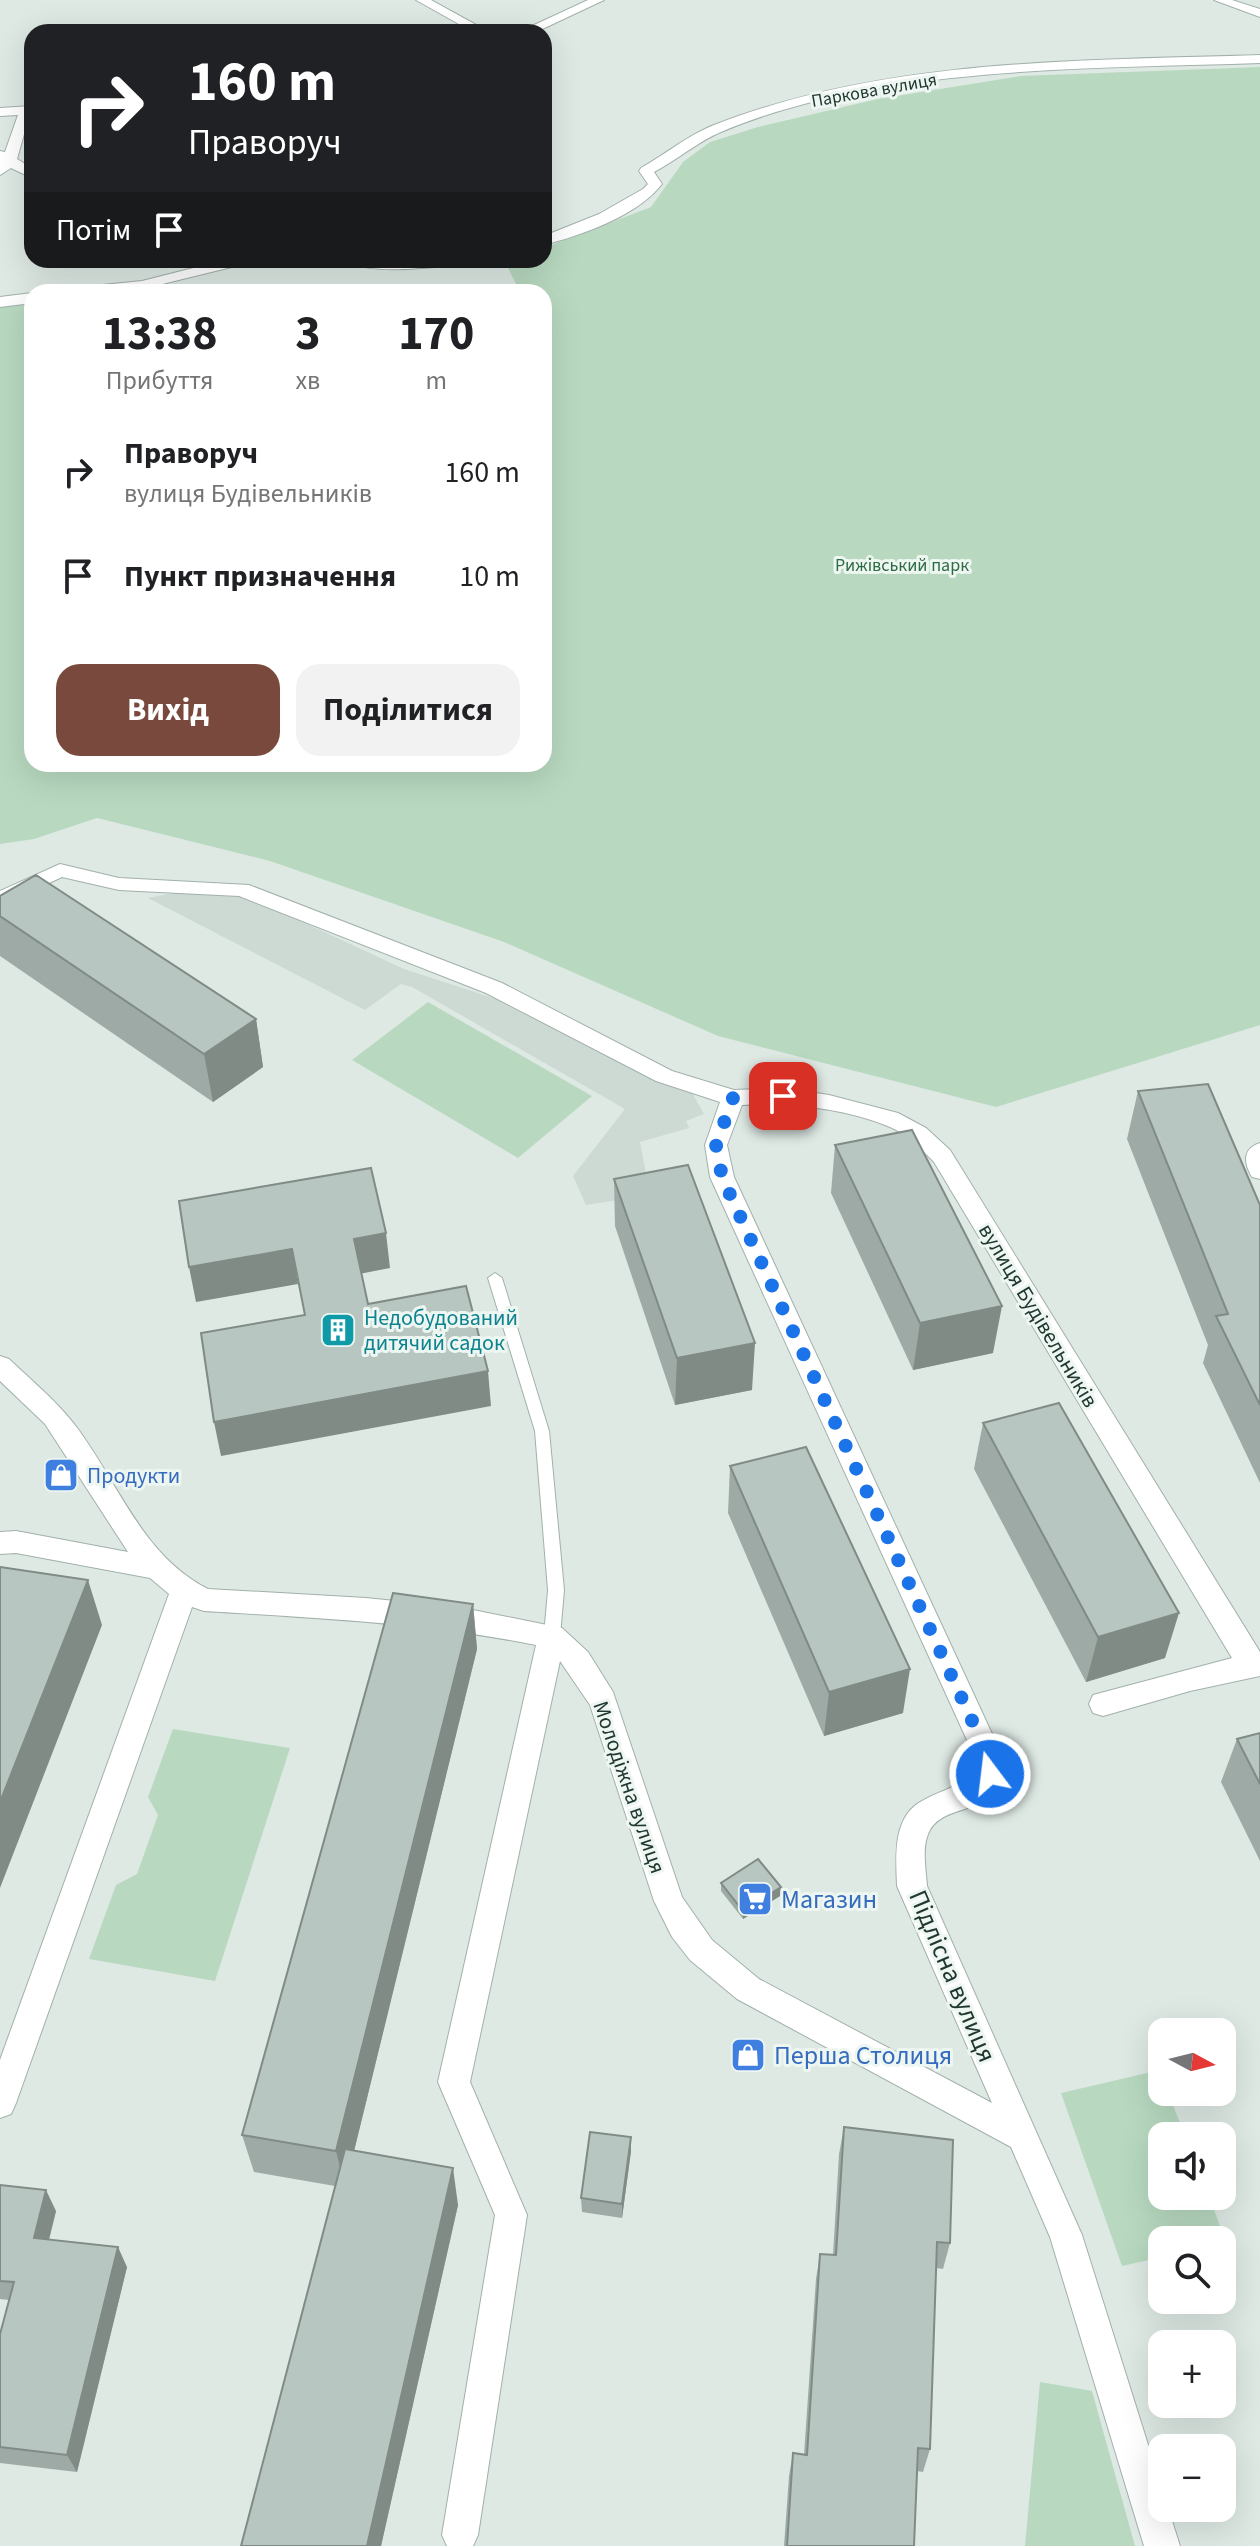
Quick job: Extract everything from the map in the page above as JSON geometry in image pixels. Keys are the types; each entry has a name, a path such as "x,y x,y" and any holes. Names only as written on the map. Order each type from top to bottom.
{"street":[{"path":"422,0 468,24"},
{"path":"543,24 598,0"},
{"path":"1220,0 1260,13"},
{"name":"Паркова вулиця","path":"552,238 646,194 655,184 646,171 675,156 700,137 743,120 820,98 1019,68 1260,59"},
{"path":"0,112 24,110"},
{"path":"24,120 3,163 24,171"},
{"path":"146,284 211,268"},
{"path":"0,302 24,299"},
{"name":"вулиця Будівельників","path":"0,899 60,870 119,884 242,890 494,988 664,1076 733,1098 783,1096 829,1103 898,1121 942,1156 1256,1665"},
{"name":"Підлісна вулиця","path":"733,1098 716,1145 722,1177 986,1751 990,1774 980,1789 923,1813 915,1828 909,1857 912,1886 1066,2235 1162,2546"},
{"path":"0,1366 54,1418 156,1568 183,1593 204,1600 366,1609 463,1619 552,1636 454,2082 511,2215 460,2535"},
{"path":"0,1543 16,1542 156,1568"},
{"path":"0,2103 183,1593"},
{"name":"Молодіжна вулиця","path":"552,1636 578,1660 603,1701 669,1901 683,1927 701,1950 748,1989 1022,2136"},
{"path":"1103,1704 1256,1665"}],"lane":[{"path":"495,1278 542,1431 556,1590 552,1636"}],"shaded area":[{"path":"185,891 249,897 404,969 515,1005 690,1089 704,1114 686,1121 689,1128 640,1142 650,1195 586,1205 573,1176 625,1109 412,987 401,984 365,1010 148,898"}],"green space":[{"name":"Рижівський парк","path":"1260,67 1260,1025 996,1107 718,1036 504,942 270,861 97,818 34,839 0,844 0,306 24,303 24,772 552,772 552,284 516,284 508,268 552,268 552,245 651,207 683,162 710,142 758,127 878,99 1021,76"},
{"path":"428,1002 592,1096 518,1158 352,1060"},
{"path":"173,1729 290,1748 215,1981 89,1959 116,1885 137,1874 158,1815 148,1797"},
{"path":"1148,2073 1148,2106 1173,2106 1180,2122 1148,2122 1148,2210 1214,2210 1220,2226 1148,2226 1148,2260 1122,2266 1061,2093"},
{"path":"1040,2382 1092,2391 1135,2546 1025,2546"}],"building":[{"path":"36,875 256,1019 204,1054 0,916 0,896"},
{"path":"1208,1084 1260,1205 1260,1405 1216,1316 1228,1314 1138,1091"},
{"path":"912,1130 1002,1306 920,1323 835,1145"},
{"path":"688,1165 755,1343 677,1358 614,1179"},
{"name":"Недобудований дитячий садок","path":"371,1168 386,1233 354,1239 368,1304 466,1286 488,1371 214,1422 201,1333 305,1315 292,1249 189,1267 179,1201"},
{"path":"1059,1403 1179,1613 1098,1637 983,1423"},
{"path":"806,1447 910,1669 829,1692 730,1466"},
{"path":"0,1567 88,1580 0,1802"},
{"path":"393,1593 473,1604 336,2151 242,2135"},
{"path":"1260,1733 1260,1784 1237,1739"},
{"path":"758,1859 781,1887 743,1911 721,1883"},
{"path":"844,2127 953,2140 950,2243 937,2242 930,2449 918,2448 914,2546 787,2546 793,2453 807,2455 820,2254 836,2255"},
{"path":"590,2132 631,2137 622,2204 581,2198"},
{"path":"345,2149 453,2168 367,2546 241,2546"},
{"path":"0,2185 46,2190 34,2238 118,2247 67,2455 0,2447 0,2334 14,2282 0,2281"}],"place":[{"name":"Недобудований дитячий садок","path":"338,1330"},
{"name":"Продукти","path":"61,1475"},
{"name":"Магазин","path":"755,1899"},
{"name":"Перша Столиця","path":"748,2055"}],"route":[{"path":"783,1096 733,1098 716,1145 722,1177 986,1751 990,1774"}]}
